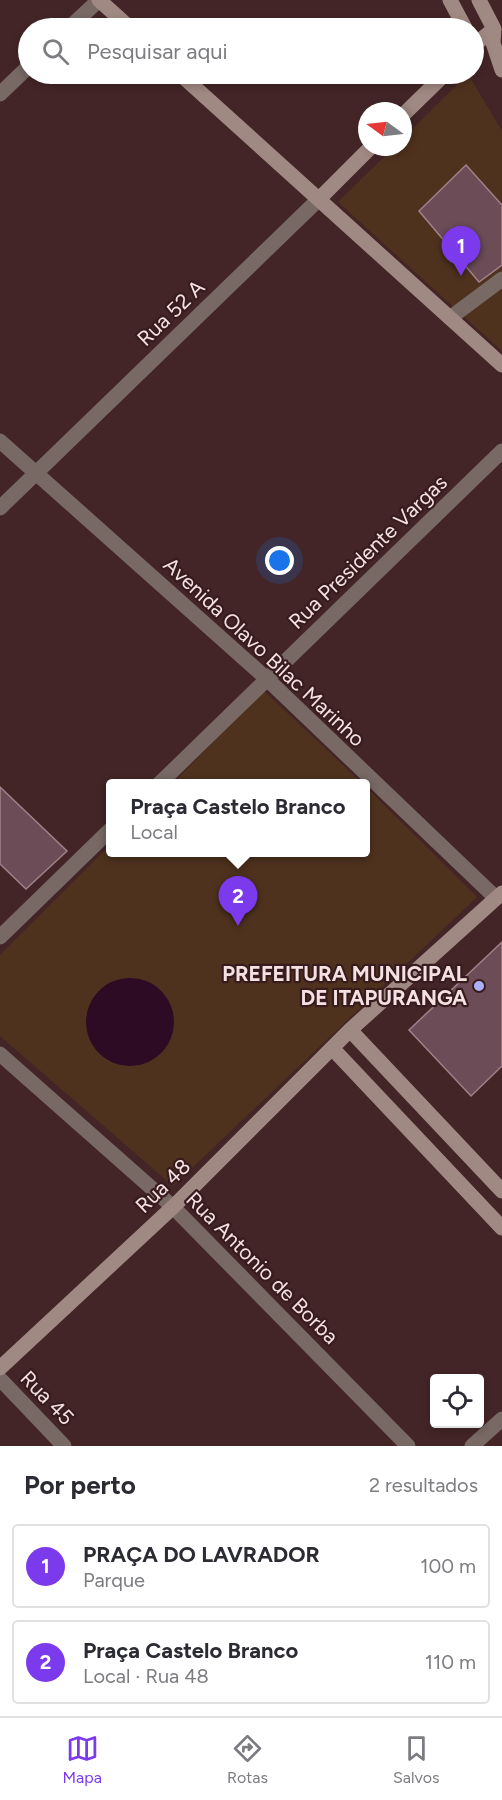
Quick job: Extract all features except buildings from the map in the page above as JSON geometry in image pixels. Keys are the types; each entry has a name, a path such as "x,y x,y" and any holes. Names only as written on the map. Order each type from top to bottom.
{"main road":[{"path":"99,0 119,18"},
{"path":"450,0 460,18"},
{"path":"479,0 498,25"},
{"path":"484,37 498,25"},
{"path":"498,25 493,43 502,70"},
{"path":"191,84 502,365"},
{"path":"412,106 435,84"},
{"name":"Rua 52 A","path":"319,199 362,156"},
{"name":"Rua 48","path":"0,1368 172,1207 350,1030 499,895"},
{"path":"350,1030 502,1191"},
{"path":"332,1048 502,1228"}],"street":[{"path":"80,18 99,0"},
{"path":"0,94 18,77"},
{"name":"Rua 52 A","path":"0,508 319,199"},
{"path":"450,318 502,279"},
{"name":"Avenida Olavo Bilac Marinho","path":"0,441 267,679 499,895"},
{"name":"Rua Presidente Vargas","path":"163,779 502,451"},
{"path":"0,937 106,835"},
{"name":"Rua Antonio de Borba","path":"0,1054 172,1207 408,1446"},
{"name":"Rua 45","path":"0,1379 64,1446"},
{"path":"472,1446 502,1419"}],"shaded area":[{"path":"458,84 474,84 502,131 502,351 338,202 385,156 412,156 412,129"},
{"path":"264,691 358,779 177,779"},
{"path":"370,791 477,897 173,1186 0,1036 0,955 106,849 106,857 370,857"},
{"path":"130,978 147,982 161,991 170,1005 174,1022 170,1039 161,1053 147,1062 130,1066 113,1062 99,1053 90,1039 86,1022 90,1005 99,991 113,982"}],"place":[{"name":"PRAÇA DO LAVRADOR","path":"461,276"},
{"name":"Praça Castelo Branco","path":"238,926"},
{"name":"PREFEITURA MUNICIPAL DE ITAPURANGA","path":"479,986"}]}
